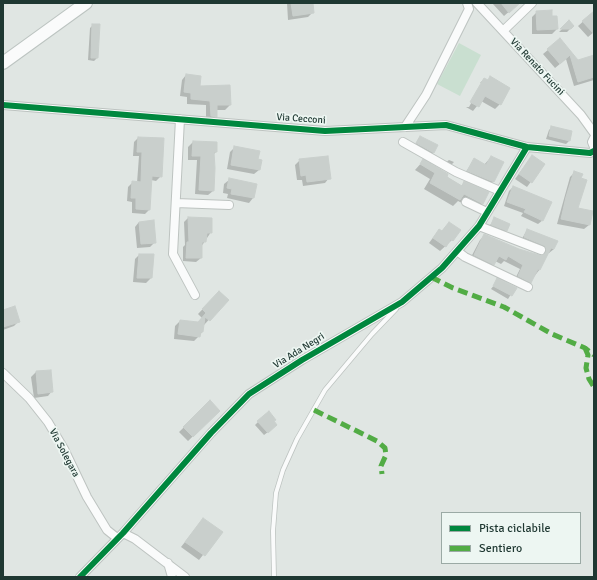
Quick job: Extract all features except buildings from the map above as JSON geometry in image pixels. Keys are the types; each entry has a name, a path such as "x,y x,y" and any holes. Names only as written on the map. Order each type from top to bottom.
{"main road":[{"path":"3,63 86,3"}],"street":[{"path":"405,127 426,95 469,9 467,3"},
{"name":"Via Renato Fucini","path":"477,3 582,114 594,133"},
{"path":"503,31 532,3"},
{"name":"Via Cecconi","path":"3,105 325,131 446,125 527,147 590,153 594,151"},
{"path":"180,119 173,254 195,295"},
{"path":"594,138 592,142 594,147"},
{"path":"404,142 456,172 500,191"},
{"name":"Via Ada Negri","path":"80,577 120,536 211,434 249,394 302,360 402,302 442,268 479,226 527,147"},
{"path":"466,202 487,212"},
{"path":"176,203 229,205"},
{"path":"479,226 541,250"},
{"path":"457,251 465,257 528,287"},
{"name":"Via Solegara","path":"3,373 29,398 48,422 64,449 87,497 107,530 120,536 135,540 185,577"},
{"path":"168,563 172,577"}],"lane":[{"path":"274,577 273,531 276,493 297,438 325,390 372,334 402,302"}],"green space":[{"path":"459,43 481,55 460,96 437,84"}],"marked path":[{"path":"431,277 453,288 504,307 552,334 585,348 594,355"},
{"path":"585,348 588,355 586,368 589,379 594,387"},
{"path":"314,410 377,441 385,448 386,455 381,466 382,474"}],"cycle path":[{"path":"3,105 325,131 446,125 527,147 590,153 594,151"},
{"path":"80,577 123,533 211,433 249,394 302,360 402,302 442,268 479,226 527,147"}]}
